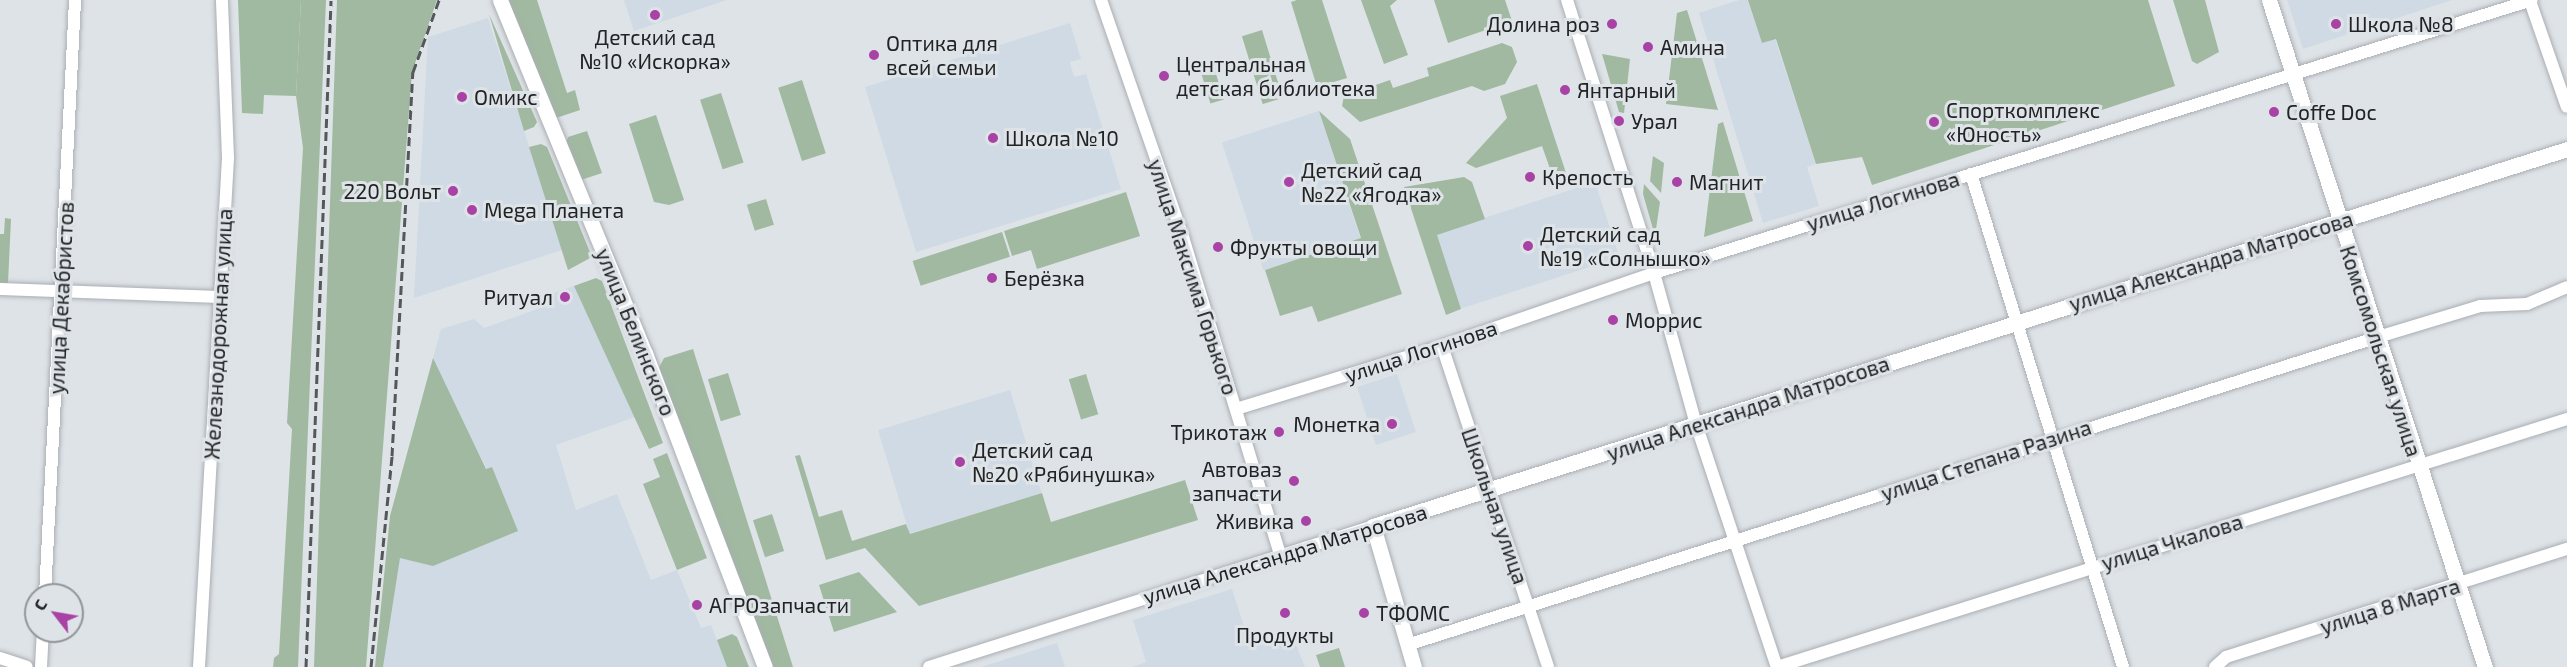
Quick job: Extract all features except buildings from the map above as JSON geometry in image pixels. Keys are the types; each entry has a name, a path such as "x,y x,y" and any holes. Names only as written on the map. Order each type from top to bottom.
{"street":[{"name":"улица Декабристов","path":"46,583 75,0"},
{"name":"Железнодорожная улица","path":"199,667 228,158 222,0"},
{"name":"улица Белинского","path":"500,0 645,353 765,667"},
{"name":"улица Максима Горького","path":"1101,0 1236,409 1280,555"},
{"path":"1567,0 1654,273 1696,424 1737,541 1777,667"},
{"name":"Комсомольская улица","path":"2269,0 2338,221 2485,667"},
{"path":"2531,0 2567,107"},
{"name":"улица Логинова","path":"1236,409 1442,346 1654,273 2531,0"},
{"name":"улица Александра Матросова","path":"929,667 2567,149"},
{"path":"1971,174 2055,438 2123,667"},
{"name":"улица Степана Разина","path":"1407,645 2378,337 2480,306 2527,304 2567,287"},
{"path":"0,290 220,297"},
{"name":"Школьная улица","path":"1442,346 1548,667"},
{"name":"улица Чкалова","path":"1777,667 2094,565 2419,468 2567,419"},
{"path":"1373,526 1414,667"},
{"name":"улица 8 Марта","path":"2215,667 2226,657 2567,549"},
{"path":"41,667 42,643"},
{"path":"0,658 27,667"}],"shaded area":[{"name":"Детский сад №10 «Искорка»","path":"624,0 727,0 634,31"},
{"path":"1739,0 1748,0 1762,43 1775,39 1816,164 1807,167 1819,206 1763,223 1699,13"},
{"name":"Школа №8","path":"2287,0 2452,0 2303,49"},
{"path":"488,18 562,250 414,298 428,37"},
{"name":"Школа №10","path":"1070,23 1081,59 1070,62 1074,77 1086,74 1121,189 916,252 865,87"},
{"name":"Детский сад №22 «Ягодка»","path":"1319,111 1360,238 1263,270 1222,143"},
{"name":"Детский сад №19 «Солнышко»","path":"1595,182 1619,257 1461,309 1436,234"},
{"path":"574,286 635,417 556,445 576,510 617,494 651,580 677,570 701,628 711,625 727,667 383,667 400,557 492,467 487,469 442,383 433,358 441,329 474,319 484,328 554,303 551,294"},
{"path":"1397,374 1416,432 1376,445 1357,387"},
{"name":"Детский сад №20 «Рябинушка»","path":"1010,390 1042,493 910,534 878,430"},
{"path":"1232,589 1251,648 1292,635 1305,667 1132,667 1146,662 1133,620"},
{"path":"1057,643 1065,667 981,667"}],"green space":[{"path":"238,0 301,0 296,96 264,95 263,114 242,113"},
{"path":"301,0 326,0 298,667 273,667 274,658 279,654 292,429 287,423 303,148 296,96"},
{"path":"337,0 437,0 412,72 366,667 314,667"},
{"path":"507,0 537,0 567,93 575,90 580,110 556,118"},
{"path":"1322,0 1347,78 1317,87 1291,2"},
{"path":"1361,0 1397,0 1390,6 1408,55 1384,64"},
{"path":"1434,0 1505,0 1512,21 1448,43"},
{"name":"Спорткомплекс «Юность»","path":"1748,0 2148,0 2175,86 1872,185 1862,157 1816,164 1776,39 1762,43"},
{"path":"2173,0 2205,0 2219,52 2197,64 2192,61"},
{"path":"1687,10 1718,110 1666,104 1677,13"},
{"path":"489,14 537,122 534,127 524,131"},
{"path":"1262,30 1283,98 1263,104 1242,36"},
{"path":"1502,43 1512,47 1517,62 1505,84 1484,91 1472,86 1360,122 1342,106 1344,96 1390,80 1393,88 1429,76 1427,68"},
{"path":"1602,54 1630,59 1624,113 1619,112"},
{"path":"1213,64 1224,99 1210,103 1200,68"},
{"path":"802,80 826,153 802,161 778,88"},
{"path":"1537,84 1567,176 1554,180 1542,146 1476,168 1466,163 1507,118 1500,96"},
{"path":"721,93 744,162 723,169 700,100"},
{"path":"1319,111 1350,139 1402,294 1318,322 1312,306 1280,316 1265,270 1361,238"},
{"path":"656,115 684,200 669,205 654,202 629,124"},
{"path":"1723,122 1753,221 1704,237 1718,124"},
{"path":"587,131 602,173 581,180 566,143 568,137"},
{"path":"541,144 547,147 592,257 568,270 529,147"},
{"path":"1653,156 1664,163 1661,193 1650,181"},
{"path":"1464,177 1472,182 1485,219 1437,235 1461,309 1446,315 1404,187"},
{"path":"1644,184 1660,202 1655,236 1643,194"},
{"path":"1126,192 1140,236 1037,269 1031,250 1012,256 1004,231"},
{"path":"766,199 774,225 755,231 747,205"},
{"path":"5,218 11,219 8,283 0,283 0,234 4,234"},
{"path":"1002,232 1010,257 921,286 913,261"},
{"path":"596,278 602,281 663,443 649,449 574,286"},
{"path":"693,349 793,667 772,667 658,370 664,358"},
{"path":"433,358 486,469 492,467 518,531 433,566 400,558 383,667 375,667 390,516"},
{"path":"728,373 741,415 721,421 708,379"},
{"path":"1086,374 1098,414 1081,419 1069,379"},
{"path":"667,453 707,558 677,570 643,484 660,477 653,459"},
{"path":"800,455 819,517 842,510 852,541 906,524 910,534 1042,493 1051,522 1185,480 1198,520 919,606 865,548 826,560 795,456"},
{"path":"772,514 784,551 765,557 753,520"},
{"path":"859,572 897,612 834,632 819,585"},
{"path":"732,634 737,637 749,667 727,667 717,640"},
{"path":"1339,648 1345,667 1320,667 1316,655"}],"railway":[{"path":"306,667 331,0"},
{"path":"371,667 392,456 413,72 439,0"}],"place":[{"name":"Детский сад №10 «Искорка»","path":"655,15"},
{"name":"Долина роз","path":"1612,24"},
{"name":"Школа №8","path":"2336,24"},
{"name":"Амина","path":"1648,47"},
{"name":"Оптика для всей семьи","path":"874,55"},
{"name":"Центральная детская библиотека","path":"1164,76"},
{"name":"Янтарный","path":"1565,90"},
{"name":"Омикс","path":"462,97"},
{"name":"Coffe Doc","path":"2274,112"},
{"name":"Урал","path":"1619,121"},
{"name":"Спорткомплекс «Юность»","path":"1934,122"},
{"name":"Школа №10","path":"993,138"},
{"name":"Крепость","path":"1530,177"},
{"name":"Детский сад №22 «Ягодка»","path":"1289,182"},
{"name":"Магнит","path":"1677,182"},
{"name":"220 Вольт","path":"453,191"},
{"name":"Mega Планета","path":"472,210"},
{"name":"Детский сад №19 «Солнышко»","path":"1528,246"},
{"name":"Фрукты овощи","path":"1218,247"},
{"name":"Берёзка","path":"992,278"},
{"name":"Ритуал","path":"565,297"},
{"name":"Моррис","path":"1613,320"},
{"name":"Монетка","path":"1392,424"},
{"name":"Трикотаж","path":"1279,432"},
{"name":"Детский сад №20 «Рябинушка»","path":"960,462"},
{"name":"Автоваз запчасти","path":"1294,481"},
{"name":"Живика","path":"1306,521"},
{"name":"АГРОзапчасти","path":"697,605"},
{"name":"Продукты","path":"1285,613"},
{"name":"ТФОМС","path":"1364,613"}]}
